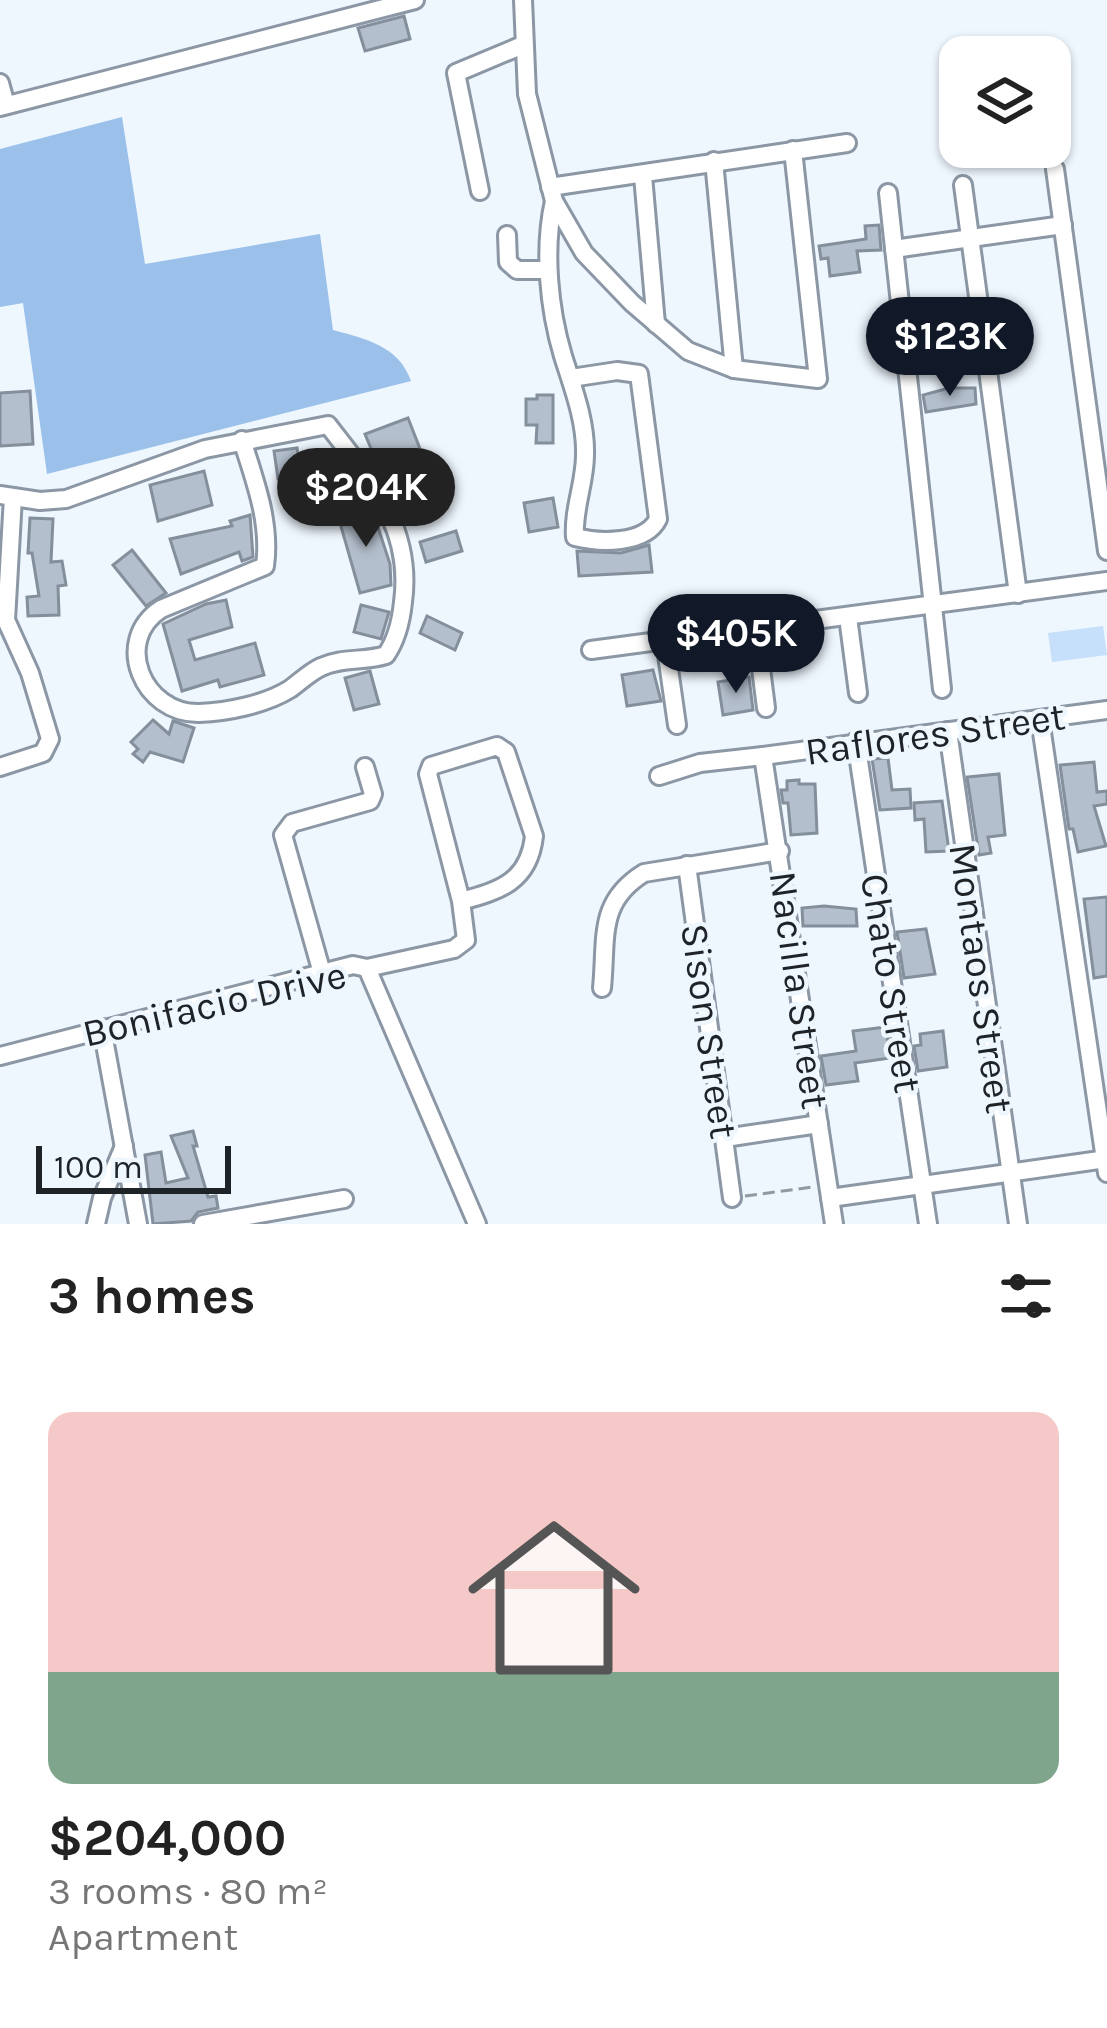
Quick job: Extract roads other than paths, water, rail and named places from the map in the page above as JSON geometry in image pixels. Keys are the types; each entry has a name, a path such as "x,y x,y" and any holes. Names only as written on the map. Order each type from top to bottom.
{"street":[{"path":"0,83 3,106 415,0"},
{"path":"523,0 527,94 552,194 584,254 688,351 734,369 818,379 793,150"},
{"path":"480,191 456,73 523,45"},
{"path":"552,194 714,161 848,143"},
{"path":"714,161 734,369"},
{"path":"1055,169 1107,551"},
{"path":"643,176 656,324"},
{"path":"963,184 1018,594"},
{"path":"888,193 942,689"},
{"path":"552,194 548,270 585,456 575,537 593,542 644,536 658,519 638,374 617,371 571,378"},
{"path":"894,249 1063,225"},
{"path":"507,235 508,262 517,270 548,270"},
{"path":"0,766 40,755 50,743 30,673 5,633 6,496 40,501 79,496 205,449 242,440 328,425 392,513 405,560 401,623 386,655 320,668 285,692 248,704 185,712 162,704 142,681 136,649 148,617 265,566 263,516 242,440"},
{"path":"591,650 1107,581"},
{"path":"848,617 858,693"},
{"path":"756,629 766,708"},
{"path":"664,641 676,724"},
{"name":"Raflores Street","path":"659,776 735,756 1107,710"},
{"path":"829,1191 1106,1164 1040,719"},
{"name":"Montaos Street","path":"948,731 1018,1224"},
{"name":"Chato Street","path":"856,741 928,1224"},
{"path":"367,968 454,949 466,940 461,901 428,774 431,766 497,746 506,752 534,836 532,849 504,889 461,901"},
{"name":"Nacilla Street","path":"764,756 834,1224"},
{"path":"322,973 283,835 292,823 370,800 374,794 365,767"},
{"path":"602,988 614,898 644,873 780,851"},
{"name":"Sison Street","path":"687,865 732,1198"},
{"name":"Bonifacio Drive","path":"0,1056 353,965 367,968 477,1224"},
{"path":"102,1028 138,1224"},
{"path":"725,1138 819,1124"},
{"path":"96,1224 126,1143"},
{"path":"203,1224 344,1199"}]}
